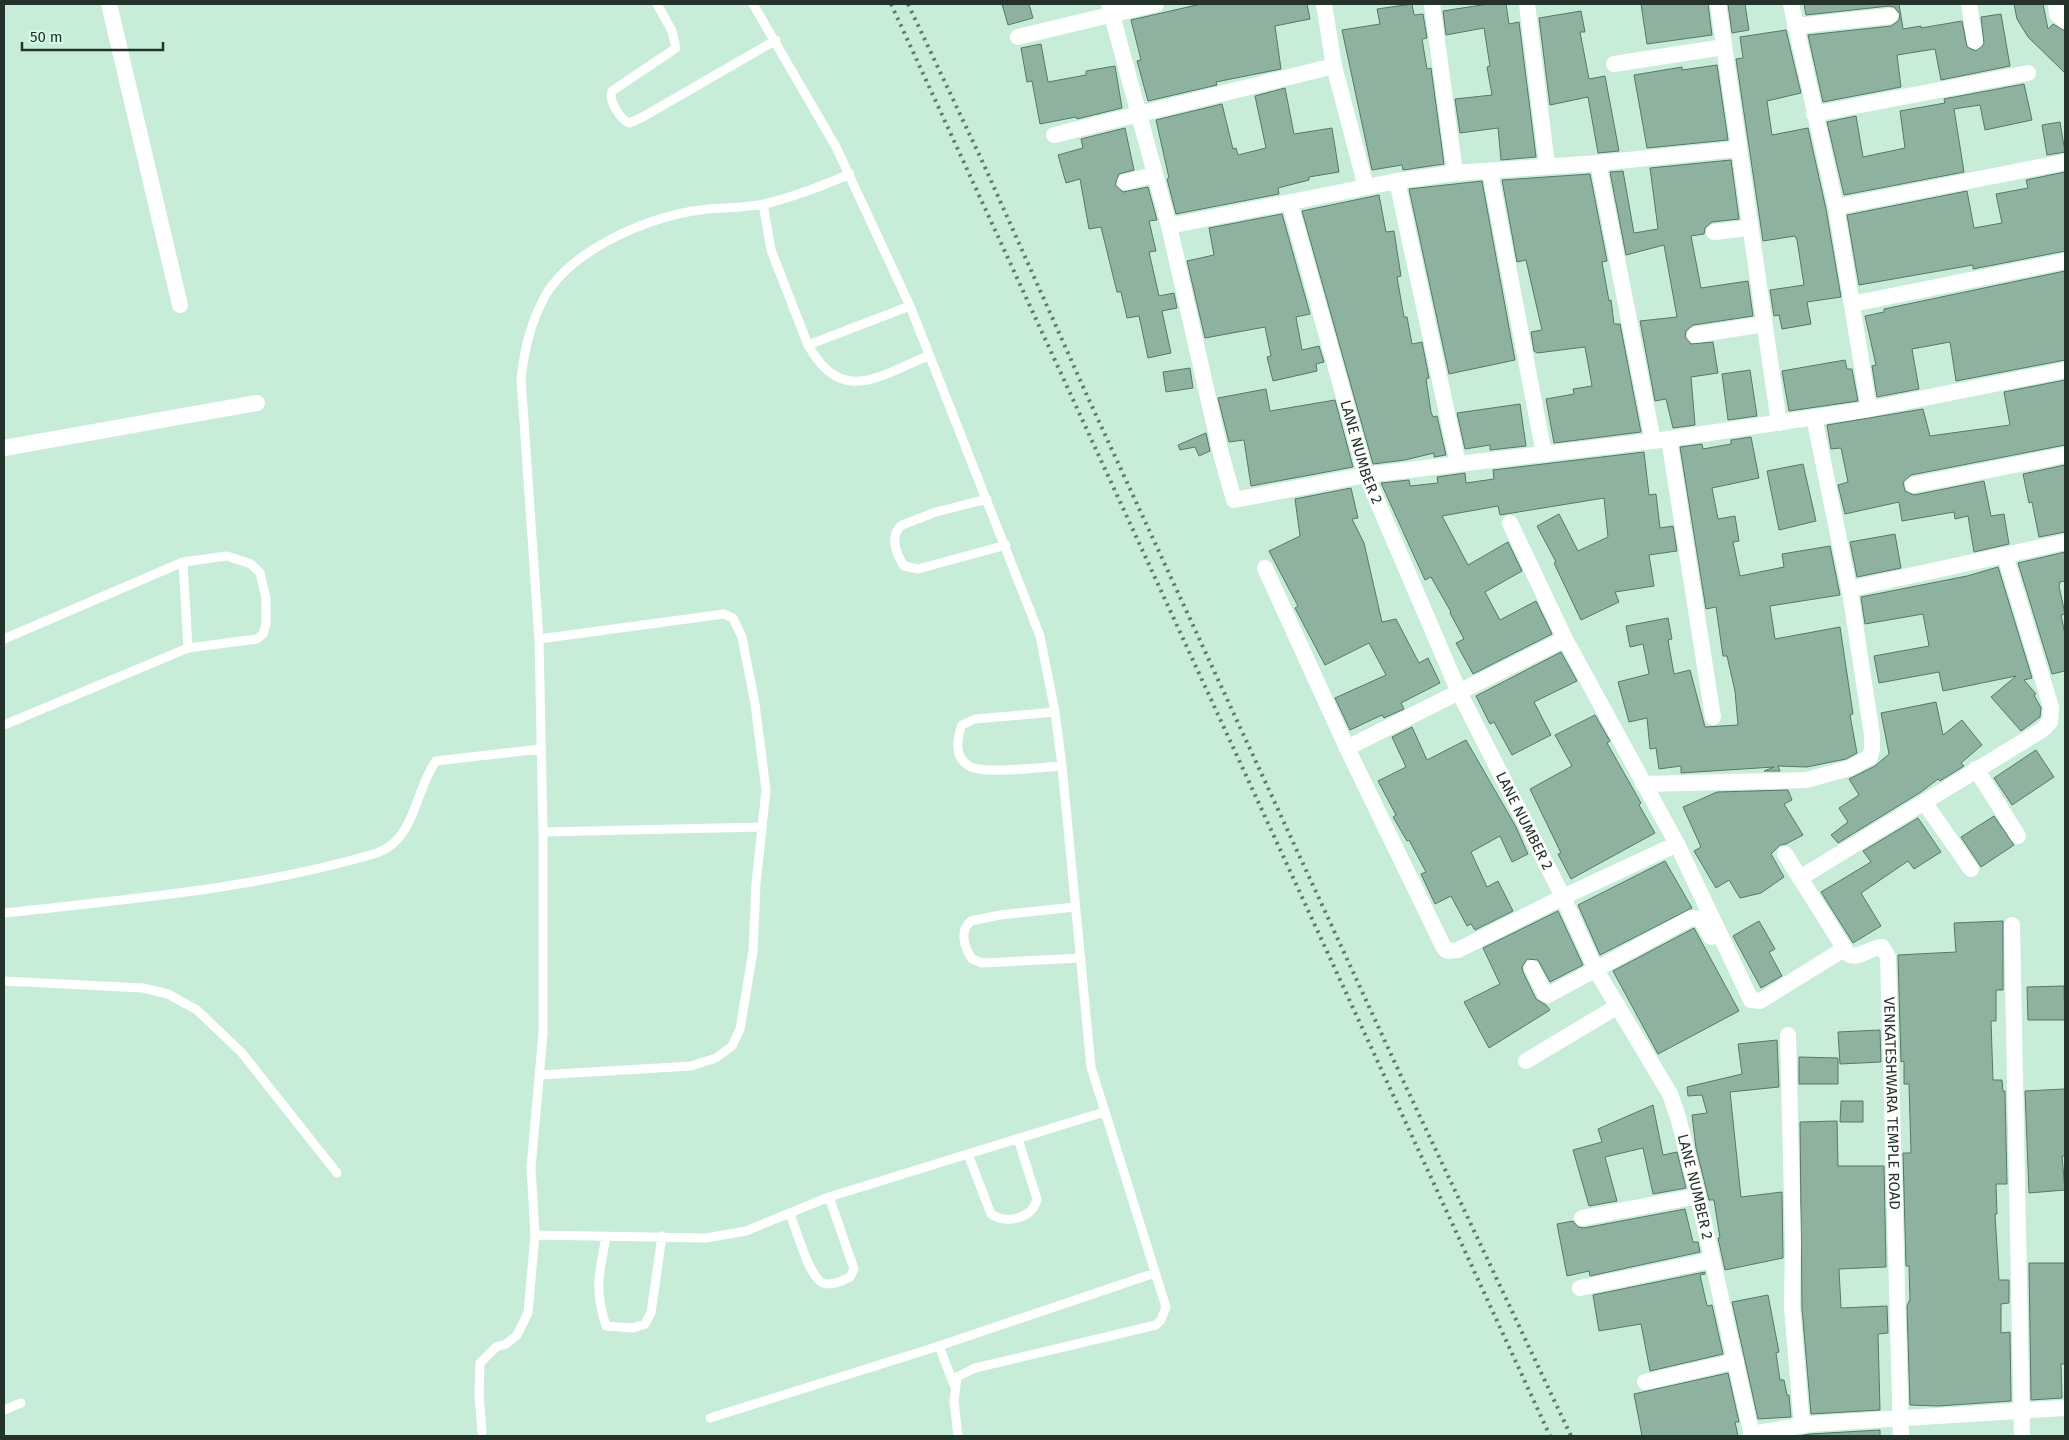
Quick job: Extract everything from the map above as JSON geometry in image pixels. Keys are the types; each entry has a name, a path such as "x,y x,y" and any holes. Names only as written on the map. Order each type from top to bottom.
{"street":[{"path":"109,4 180,305"},
{"path":"1018,37 1110,9 1156,4"},
{"path":"1324,4 1334,66 1366,187"},
{"path":"1432,4 1455,173"},
{"path":"1527,4 1547,166"},
{"path":"1718,4 1737,150 1779,423"},
{"path":"1792,4 1814,114 1836,207 1869,409"},
{"path":"1969,4 1975,41"},
{"path":"2056,4 2057,14 2065,21"},
{"path":"1110,9 1170,226 1220,454 1234,500 1366,475 1661,440 1869,409 2065,370"},
{"path":"1795,26 1890,16"},
{"path":"1614,64 1724,47"},
{"path":"1054,135 1334,66"},
{"path":"1814,114 2028,73"},
{"path":"1170,226 1290,204 1397,181 1455,173 1490,172 1737,150"},
{"path":"1836,207 2065,162"},
{"path":"1598,163 1661,440 1713,717"},
{"path":"1490,172 1544,454"},
{"path":"1125,182 1155,175"},
{"path":"1397,181 1458,464"},
{"name":"LANE NUMBER 2","path":"1290,204 1366,475 1459,692 1563,896 1596,970 1670,1094 1678,1117 1698,1196 1736,1360 1751,1435"},
{"path":"1714,232 1750,228"},
{"path":"1852,304 2065,260"},
{"path":"1695,335 1764,324"},
{"path":"4,448 256,403"},
{"path":"1644,784 1806,780 1850,768 1870,757 1872,735 1849,589 1814,417"},
{"path":"1913,486 2065,455"},
{"path":"1510,523 1565,639 1677,844 1754,1002 1760,1001 1844,949 1785,854"},
{"path":"1849,589 2065,542"},
{"path":"1800,878 2042,730 2050,722 2052,715 2005,555"},
{"path":"1265,568 1347,748 1444,948 1448,951 1458,950 1563,896 1677,844"},
{"path":"1347,748 1565,639"},
{"path":"1976,769 2018,836"},
{"path":"1924,802 1971,870"},
{"path":"1532,968 1546,994 1548,994 1691,918 1697,917 1703,922 1742,994"},
{"path":"2012,925 2022,1436"},
{"name":"VENKATESHWARA TEMPLE ROAD","path":"1844,949 1852,956 1882,947 1888,957 1900,1417"},
{"path":"1526,1060 1618,1006"},
{"path":"1788,1035 1793,1244 1792,1308 1802,1426"},
{"path":"1582,1218 1698,1196"},
{"path":"1580,1288 1712,1260"},
{"path":"1644,1382 1736,1360"},
{"path":"1751,1435 1802,1426 1900,1417 2065,1408"},
{"path":"1900,1417 1901,1436"}],"lane":[{"path":"657,4 672,31 676,48 612,91 611,99 624,121 629,123 642,118 776,40"},
{"path":"753,4 776,40 850,174 910,306 928,356 1006,545 1040,636 1055,712 1062,766 1091,1067 1166,1306 1161,1320 1156,1325 975,1368 956,1377 954,1385"},
{"path":"482,1432 479,1394 480,1362 496,1347 506,1344 517,1335 528,1313 536,1235 532,1168 544,1033 543,832 539,639 521,378 528,339 542,302 553,284 592,250 634,227 694,211 763,204 810,191 850,174"},
{"path":"763,204 770,250 808,345 825,370 840,379 856,383 876,378 928,356"},
{"path":"808,345 910,306"},
{"path":"987,499 936,512 902,525 898,528 894,540 900,560 904,566 918,569 1006,545"},
{"path":"4,639 183,562 227,556 251,564 260,573 266,598 266,624 262,634 257,639 188,648 4,725"},
{"path":"183,562 188,648"},
{"path":"539,639 724,614 733,618 742,637 755,704 766,790 756,884 753,951 740,1029 732,1046 716,1058 691,1066 541,1075"},
{"path":"1055,712 975,719 962,725 958,737 958,749 961,759 970,767 984,770 1062,766"},
{"path":"4,913 173,895 281,876 377,853 389,849 405,831 436,761 541,750"},
{"path":"543,832 762,828"},
{"path":"1075,907 1000,915 971,921 964,931 964,941 972,959 982,963 1081,958"},
{"path":"4,981 143,988 168,994 197,1010 242,1053 337,1172"},
{"path":"536,1235 606,1238 662,1236 706,1238 746,1231 829,1197 1104,1112"},
{"path":"968,1154 991,1214 1004,1220 1016,1218 1036,1207 1037,1198 1018,1139"},
{"path":"790,1214 812,1270 819,1280 828,1284 850,1278 854,1269 829,1197"},
{"path":"606,1238 597,1294 599,1305 606,1326 633,1328 645,1324 651,1313 662,1236"},
{"path":"710,1418 939,1346 1156,1273"},
{"path":"939,1346 954,1385 958,1436"},
{"path":"4,1410 21,1403"}],"building":[{"path":"1002,4 1029,4 1033,18 1008,25"},
{"path":"1201,4 1307,4 1310,19 1275,26 1281,69 1216,82 1217,85 1148,101 1137,61 1141,60 1131,20"},
{"path":"1412,4 1414,15 1423,14 1427,38 1422,39 1427,69 1431,68 1444,164 1403,170 1402,165 1372,170 1342,30 1380,24 1377,9"},
{"path":"1488,4 1506,4 1509,24 1519,22 1536,157 1501,160 1498,128 1460,133 1455,99 1492,95 1487,67 1490,66 1484,28 1446,35 1443,11"},
{"path":"1641,4 1708,4 1712,35 1647,44"},
{"path":"1728,4 1745,4 1749,30 1732,33"},
{"path":"1804,4 1899,4 1903,29 1962,21 1967,47 1976,51 1984,44 1981,17 2001,14 2010,66 1941,80 1935,49 1897,55 1901,87 1823,102 1808,35 1891,26 1899,20 1900,14 1894,7 1889,6 1806,15"},
{"path":"2014,4 2043,4 2048,29 2053,24 2065,31 2065,73 2028,37 2017,19"},
{"path":"1581,11 1585,32 1580,32 1589,79 1605,76 1619,151 1598,153 1588,97 1550,105 1539,18"},
{"path":"1786,30 1801,93 1767,101 1772,135 1808,128 1826,209 1841,297 1807,302 1811,324 1782,329 1779,315 1774,316 1770,290 1804,285 1797,240 1795,236 1763,241 1736,59 1743,58 1740,37"},
{"path":"1041,44 1048,82 1086,75 1086,71 1115,66 1122,108 1077,119 1076,117 1040,124 1032,81 1027,82 1021,48"},
{"path":"1717,65 1728,140 1647,148 1634,75 1682,67 1682,70"},
{"path":"2024,84 2032,120 1985,130 1980,105 1954,109 1964,172 1844,195 1827,122 1856,116 1863,157 1905,148 1900,111 1945,103 1944,99"},
{"path":"1285,88 1294,134 1332,128 1339,172 1309,177 1309,180 1278,188 1279,194 1176,214 1167,179 1169,178 1156,120 1222,104 1233,149 1236,148 1238,155 1266,148 1255,96"},
{"path":"2060,122 2065,152 2047,155 2042,125"},
{"path":"1125,128 1134,170 1119,174 1115,185 1123,192 1148,187 1157,220 1149,221 1156,251 1149,252 1159,296 1174,293 1177,308 1162,311 1171,353 1148,358 1139,316 1127,318 1121,292 1117,292 1101,227 1089,229 1080,179 1066,183 1058,155 1083,148 1081,139"},
{"path":"1731,160 1739,219 1712,222 1705,228 1704,234 1691,236 1701,288 1748,281 1753,316 1693,325 1686,331 1685,337 1691,344 1713,342 1718,373 1691,377 1695,425 1673,428 1666,399 1655,401 1640,321 1677,317 1664,245 1626,255 1610,172 1623,171 1634,233 1658,229 1650,168"},
{"path":"2065,172 2065,251 1973,269 1973,265 1859,285 1847,215 1967,191 1974,228 2002,223 1996,194 2028,188 2026,180"},
{"path":"1590,174 1607,261 1602,262 1609,301 1611,300 1614,324 1620,324 1641,432 1554,443 1546,399 1574,394 1573,389 1592,386 1585,347 1537,353 1534,351 1531,332 1542,330 1526,260 1517,262 1502,180"},
{"path":"1482,181 1515,360 1449,374 1409,189"},
{"path":"1379,195 1386,232 1394,231 1401,276 1397,277 1404,317 1407,317 1412,344 1422,342 1429,378 1426,379 1431,412 1433,417 1437,416 1446,455 1434,457 1434,453 1405,460 1373,464 1302,211"},
{"path":"1282,214 1310,314 1296,317 1302,350 1319,346 1324,362 1316,364 1317,371 1273,381 1267,357 1271,356 1265,327 1205,338 1187,261 1214,255 1209,228"},
{"path":"2065,271 2065,360 1956,381 1950,342 1912,349 1919,389 1877,397 1872,366 1876,365 1865,316 1884,312 1884,309"},
{"path":"1845,360 1847,369 1852,369 1858,401 1789,411 1782,371"},
{"path":"1190,368 1193,388 1166,392 1163,372"},
{"path":"1750,370 1757,416 1728,420 1722,374"},
{"path":"2065,380 2065,445 1911,475 1903,482 1905,491 1914,495 1984,481 1991,516 2004,514 2009,544 1974,552 1968,516 1955,519 1954,512 1902,521 1899,502 1845,514 1838,485 1848,482 1841,448 1831,449 1827,425 1923,409 1930,436 2010,425 2004,392"},
{"path":"1266,389 1270,411 1335,400 1353,467 1251,486 1244,440 1229,442 1218,398"},
{"path":"1520,404 1526,446 1490,450 1490,445 1465,449 1457,413"},
{"path":"1206,433 1210,451 1199,456 1195,447 1180,450 1178,445"},
{"path":"1751,437 1759,478 1712,488 1718,519 1735,516 1739,541 1733,542 1740,576 1784,567 1782,554 1830,546 1840,595 1770,606 1775,639 1840,627 1853,714 1850,715 1857,753 1846,759 1807,767 1778,766 1780,771 1764,771 1774,767 1681,773 1681,766 1659,769 1656,748 1650,749 1647,718 1629,722 1618,682 1649,674 1643,644 1630,647 1626,626 1668,618 1672,639 1668,640 1674,674 1690,670 1705,727 1738,725 1735,691 1727,656 1723,656 1716,607 1706,609 1680,447 1702,444 1703,449 1731,444 1731,440"},
{"path":"1644,452 1649,495 1656,494 1660,528 1673,526 1677,551 1649,555 1654,586 1615,592 1619,602 1581,620 1554,563 1556,562 1537,526 1559,514 1578,551 1608,537 1604,498 1500,515 1498,506 1442,516 1468,565 1508,542 1522,571 1485,592 1500,620 1536,601 1552,634 1473,674 1456,643 1464,639 1451,612 1431,577 1425,580 1381,483 1409,480 1410,486 1438,483 1437,477 1465,473 1466,483 1494,479 1493,470"},
{"path":"1803,464 1816,521 1779,530 1767,471"},
{"path":"2065,465 2065,532 2039,537 2032,502 2029,503 2023,474"},
{"path":"1351,488 1358,518 1352,519 1364,543 1382,622 1396,619 1419,663 1428,658 1440,683 1401,703 1404,709 1384,718 1382,715 1350,730 1335,698 1386,675 1369,643 1325,665 1295,608 1298,606 1269,551 1300,536 1295,499"},
{"path":"1895,534 1901,568 1857,577 1850,542"},
{"path":"2065,552 2065,581 2060,582 2059,586 2065,614 2061,615 2065,634 2065,671 2052,674 2018,563"},
{"path":"1998,567 2032,678 2024,680 2036,694 2034,695 2041,708 2040,717 2021,731 1991,697 2016,676 1943,691 1939,672 1879,683 1874,656 1929,646 1923,614 1865,624 1861,597 1967,576"},
{"path":"1561,652 1577,681 1534,702 1551,735 1512,755 1494,722 1490,724 1476,696"},
{"path":"1936,702 1943,735 1962,720 1982,745 1961,763 1964,766 1940,781 1938,779 1921,792 1838,843 1831,835 1848,822 1839,808 1859,795 1849,779 1875,766 1889,754 1881,713"},
{"path":"1595,715 1610,741 1607,743 1641,803 1639,805 1655,833 1571,879 1558,854 1561,853 1530,789 1572,766 1555,735"},
{"path":"1412,727 1427,760 1466,740 1516,827 1528,854 1512,862 1500,836 1471,852 1487,887 1498,881 1513,911 1475,930 1471,924 1467,926 1451,896 1435,904 1421,874 1426,872 1409,840 1407,841 1393,817 1396,815 1378,781 1406,767 1392,737"},
{"path":"2036,750 2054,777 2012,805 1994,778"},
{"path":"1788,790 1792,800 1784,804 1803,835 1780,845 1771,854 1784,877 1761,893 1740,898 1729,880 1716,888 1694,851 1701,847 1683,807 1717,792"},
{"path":"1994,816 2014,845 1981,867 1961,837"},
{"path":"1918,818 1941,852 1914,869 1908,861 1861,893 1881,926 1853,943 1821,892 1871,862 1863,851"},
{"path":"1665,861 1692,908 1600,955 1578,905"},
{"path":"1558,911 1583,965 1550,982 1538,960 1527,959 1522,967 1523,972 1536,999 1550,1010 1489,1048 1464,1002 1500,984 1483,948"},
{"path":"1759,921 1775,949 1769,952 1782,976 1761,988 1733,936"},
{"path":"2003,921 2003,990 1996,990 1996,1021 1991,1021 1993,1080 2002,1080 2003,1091 2005,1091 2007,1184 1996,1184 1997,1214 1995,1214 1999,1280 2009,1280 2009,1303 2001,1304 2001,1333 2010,1332 2011,1401 1938,1406 1910,1405 1907,1306 1910,1299 1909,1266 1906,1266 1903,1153 1911,1153 1909,1084 1904,1084 1904,1061 1901,1062 1898,955 1956,952 1954,923"},
{"path":"1694,928 1739,1011 1658,1054 1613,971"},
{"path":"2064,986 2065,1020 2028,1020 2027,987"},
{"path":"1880,1030 1881,1062 1840,1064 1838,1032"},
{"path":"1777,1040 1779,1087 1730,1092 1741,1197 1782,1192 1783,1258 1725,1270 1718,1238 1720,1238 1714,1200 1709,1200 1696,1148 1692,1115 1707,1113 1702,1095 1688,1096 1687,1087 1742,1074 1738,1044"},
{"path":"1799,1057 1838,1058 1838,1084 1799,1084"},
{"path":"2065,1089 2065,1156 2062,1156 2065,1190 2029,1193 2025,1091"},
{"path":"1841,1101 1863,1101 1863,1122 1840,1122"},
{"path":"1653,1105 1663,1155 1677,1152 1686,1188 1653,1194 1643,1148 1605,1157 1617,1201 1589,1206 1573,1150 1602,1142 1598,1129"},
{"path":"1837,1121 1838,1166 1884,1166 1886,1267 1839,1269 1841,1308 1887,1306 1888,1333 1878,1334 1880,1410 1811,1414 1802,1308 1800,1122"},
{"path":"1685,1209 1693,1242 1698,1242 1700,1252 1590,1276 1589,1271 1567,1276 1557,1224 1573,1221 1578,1227 1584,1228"},
{"path":"2029,1263 2065,1263 2065,1364 2061,1364 2062,1398 2031,1400"},
{"path":"1705,1272 1705,1274 1700,1275 1707,1306 1712,1305 1723,1354 1650,1371 1641,1324 1599,1331 1593,1295"},
{"path":"1768,1295 1779,1352 1776,1353 1780,1380 1784,1380 1787,1395 1789,1395 1791,1417 1758,1419 1732,1302"},
{"path":"1728,1373 1739,1422 1735,1422 1738,1436 1642,1436 1634,1394"},
{"path":"1880,1430 1880,1436 1797,1436 1810,1434"}],"railway":[{"path":"891,4 1550,1436"},
{"path":"908,4 984,165 1089,400 1407,1089 1571,1436"}]}
